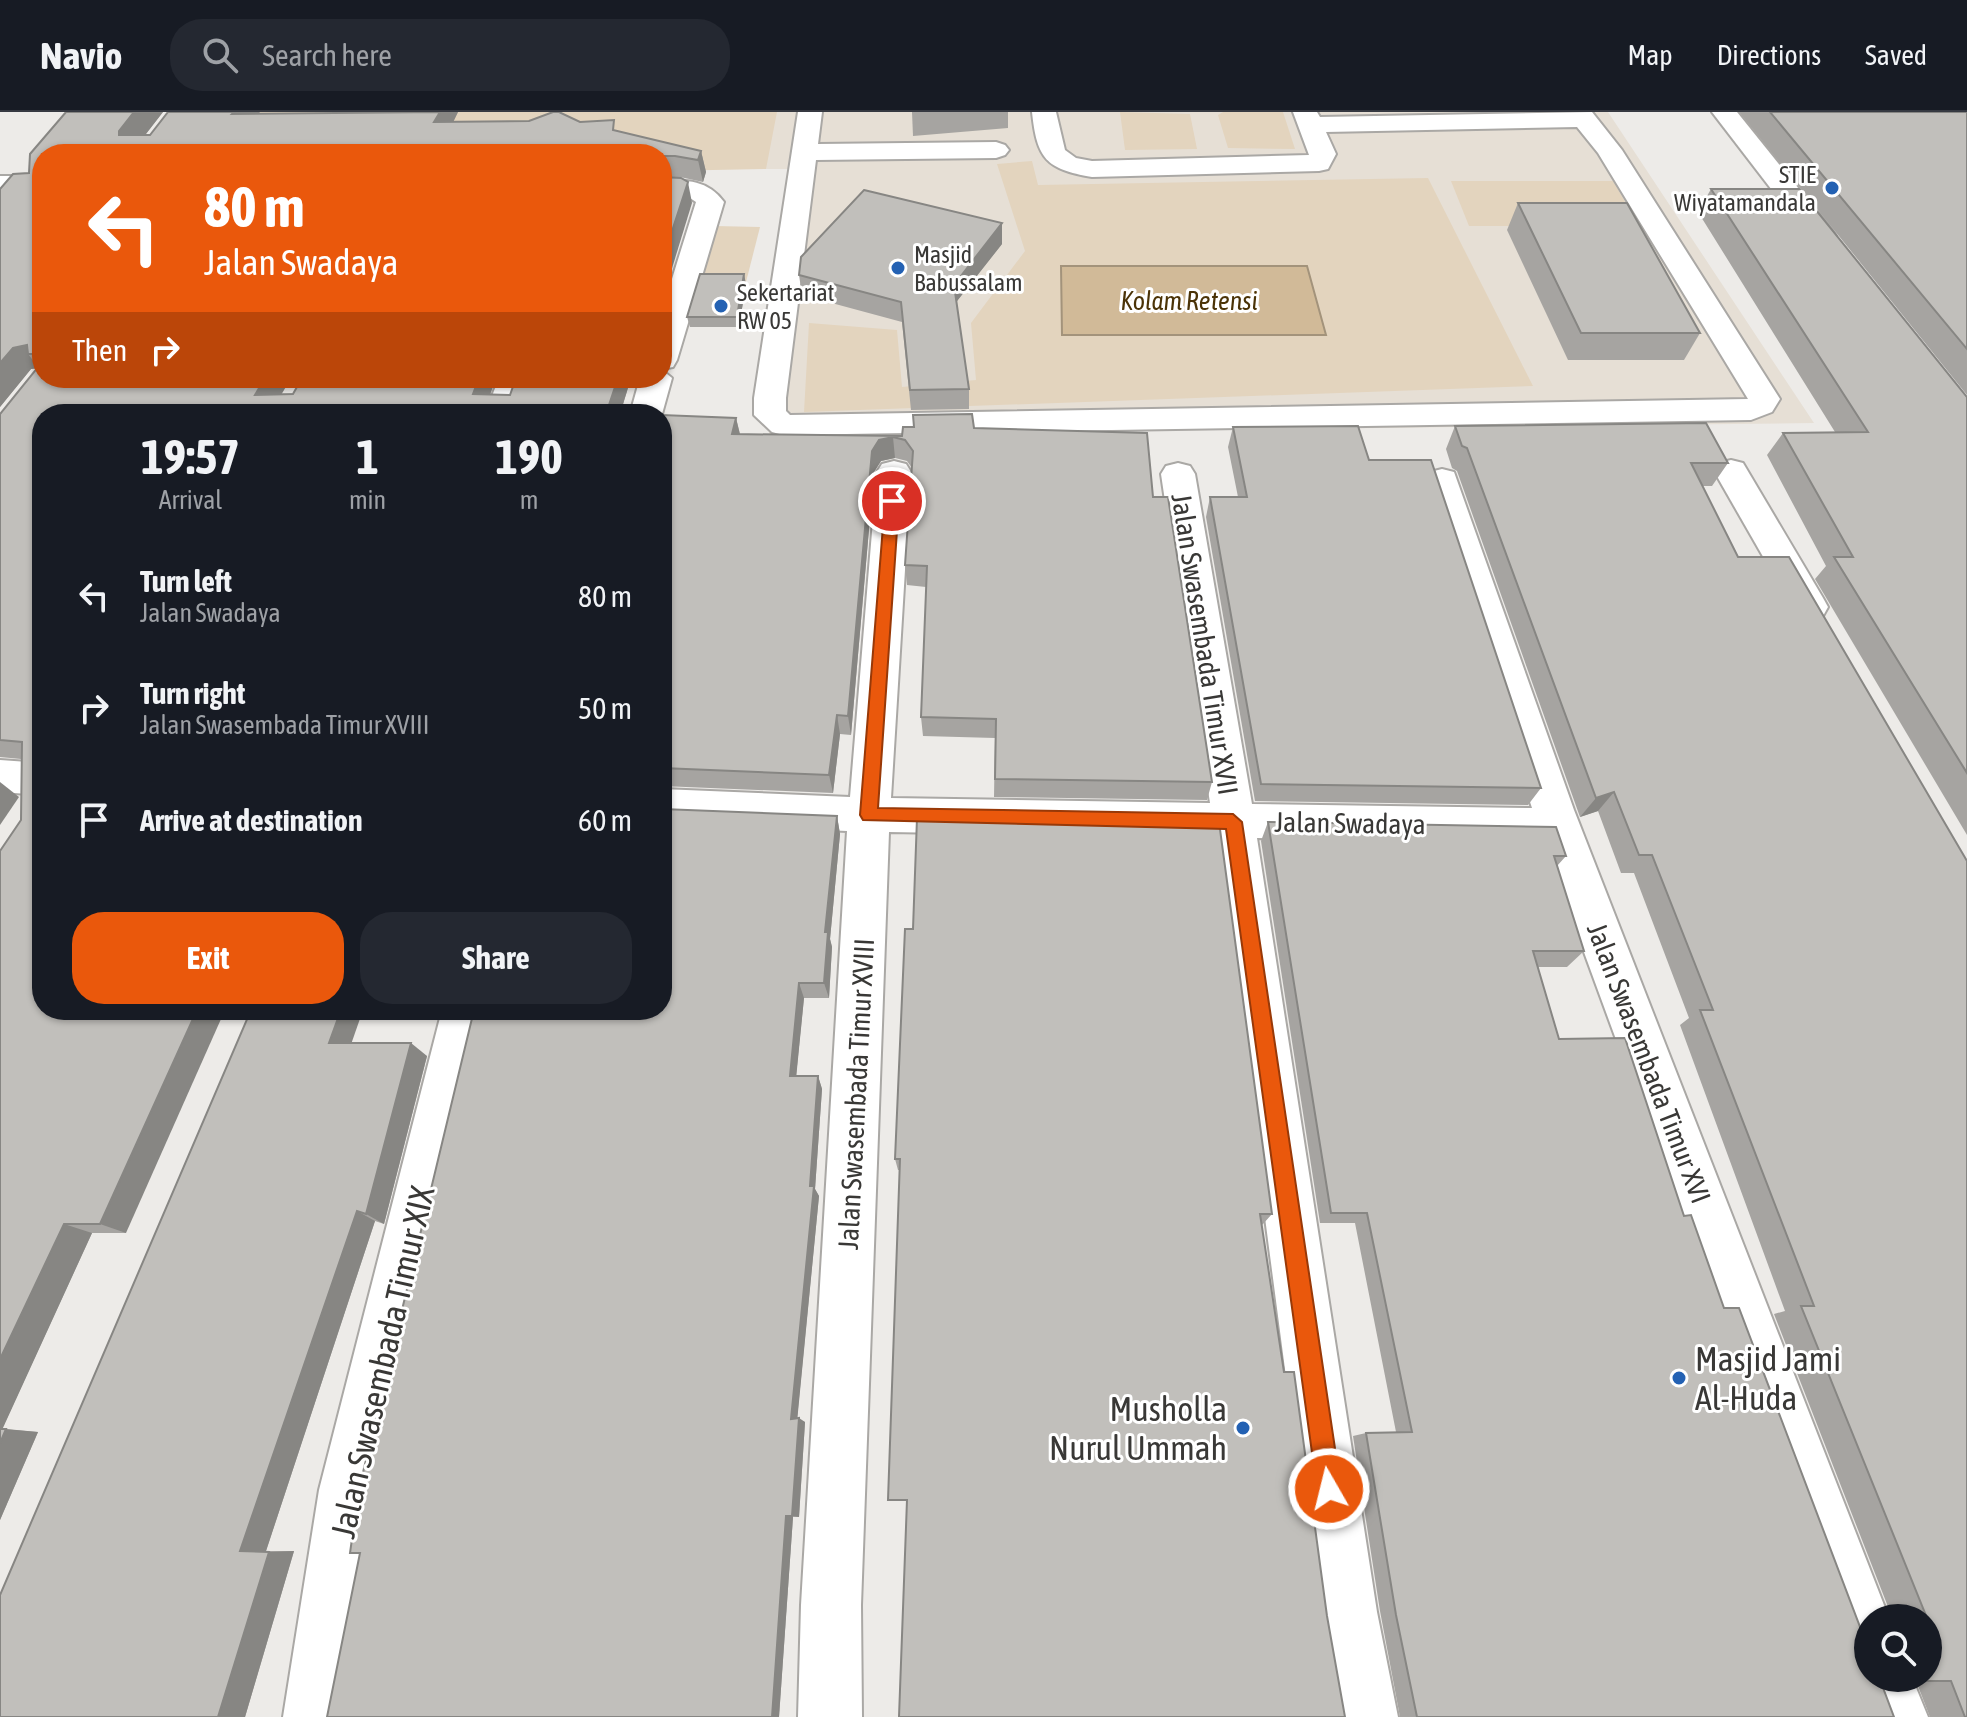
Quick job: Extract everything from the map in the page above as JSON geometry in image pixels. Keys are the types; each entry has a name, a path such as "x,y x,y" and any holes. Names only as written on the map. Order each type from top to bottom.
{"street":[{"path":"810,112 770,398 770,415 783,425 1751,410 1761,405 1764,399 1609,150 1581,116 1308,118 1323,154 1319,163 1092,169 1071,166 1056,159 1048,146 1044,112"},
{"path":"1724,112 1840,259"},
{"path":"806,152 996,150"},
{"path":"0,184 32,184"},
{"path":"672,189 695,190 703,193 710,202 672,327"},
{"path":"1731,471 1826,635"},
{"name":"Jalan Swasembada Timur XVIII","path":"830,1717 831,1605 869,815 894,472"},
{"name":"Jalan Swasembada Timur XVII","path":"1178,474 1233,822 1347,1612 1366,1717"},
{"name":"Jalan Swasembada Timur XVI","path":"1442,480 1559,826 1854,1605"},
{"path":"0,776 32,778"},
{"name":"Jalan Swadaya","path":"672,806 869,815 1559,826"},
{"name":"Jalan Swasembada Timur XIX","path":"315,1717 348,1490 463,1020"},
{"path":"1886,1692 1896,1717"}],"shaded area":[{"path":"189,112 777,112 766,169 672,171 672,144 165,144"},
{"path":"220,112 1608,112 1814,423 769,435 788,272 790,169 672,169 672,144 197,144"},
{"path":"1120,112 1190,114 1197,149 1125,150"},
{"path":"1223,112 1283,112 1295,149 1228,148 1218,115"},
{"path":"1032,161 1038,185 1428,178 1533,386 804,412 809,323 897,330 902,387 976,380 971,323 1025,251 997,164"},
{"path":"1451,181 1613,181 1639,226 1469,226"},
{"path":"715,226 760,227 746,282 699,282"}],"water":[{"name":"Kolam Retensi","path":"1061,266 1307,266 1326,335 1062,335"}],"building":[{"path":"66,112 134,112 119,135 150,135 168,112 440,112 434,122 529,121 559,112 580,122 614,120 613,130 672,144 39,144"},
{"path":"1770,112 1967,112 1967,349"},
{"path":"672,144 701,151 698,160 672,156"},
{"path":"32,152 32,354 28,354 27,345 13,348 0,363 0,189 13,174 29,173"},
{"path":"672,178 688,182 672,231"},
{"path":"1711,189 1799,189 1967,397 1967,773 1834,557 1853,557 1783,433 1868,432"},
{"path":"864,190 1002,223 954,285 969,389 910,390 901,302 799,275 801,257"},
{"path":"1518,203 1627,203 1700,333 1581,333"},
{"name":"Sekertariat RW 05","path":"700,274 744,274 737,317 687,317"},
{"path":"32,374 32,388 259,388 255,395 293,394 296,388 475,388 473,394 510,395 512,388 615,388 609,404 32,404 32,1020 192,1020 100,1224 64,1224 0,1359 0,851 21,820 22,742 0,740 0,414"},
{"path":"972,414 974,428 1147,433 1153,497 1168,497 1212,782 995,779 996,719 921,717 927,566 905,565 913,451 905,440 893,437 879,440 872,451 848,716 837,715 829,775 672,768 672,415 736,418 732,434 902,436 903,427 914,427 913,415"},
{"path":"1706,423 1728,463 1691,463 1738,557 1789,557 1967,861 1967,1717 1951,1681 1942,1681 1942,1604 1921,1604 1801,1306 1814,1306 1700,1010 1713,1010 1652,855 1639,855 1614,792 1596,798 1467,448 1462,446 1455,426"},
{"path":"1358,426 1369,460 1431,460 1541,788 1261,784 1210,497 1247,497 1233,427"},
{"path":"672,809 837,816 825,932 828,932 824,983 799,983 790,1076 818,1076 810,1186 814,1186 791,1419 799,1418 792,1516 786,1516 772,1717 327,1717 360,1553 350,1553 359,1489 472,1020 672,1020"},
{"path":"917,818 1219,822 1272,1214 1260,1214 1284,1372 1294,1372 1327,1616 1345,1717 899,1717 907,1500 888,1500 900,1159 895,1159 905,929 913,929"},
{"path":"1268,822 1556,827 1566,856 1554,856 1584,951 1533,951 1559,1039 1625,1038 1684,1216 1691,1215 1724,1308 1739,1308 1854,1611 1854,1692 1885,1692 1894,1717 1417,1717 1396,1615 1366,1433 1412,1432 1367,1213 1331,1213"},
{"path":"247,1020 337,1020 329,1043 411,1043 366,1214 357,1211 240,1551 269,1552 218,1717 0,1717 0,1595"},
{"path":"0,1429 6,1429 0,1443"}],"place":[{"name":"STIE Wiyatamandala","path":"1832,188"},
{"name":"Masjid Babussalam","path":"898,268"},
{"name":"Sekertariat RW 05","path":"721,306"},
{"name":"Masjid Jami Al-Huda","path":"1679,1378"},
{"name":"Musholla Nurul Ummah","path":"1243,1428"}],"route":[{"path":"892,501 869,815 1233,822 1329,1489"}]}
